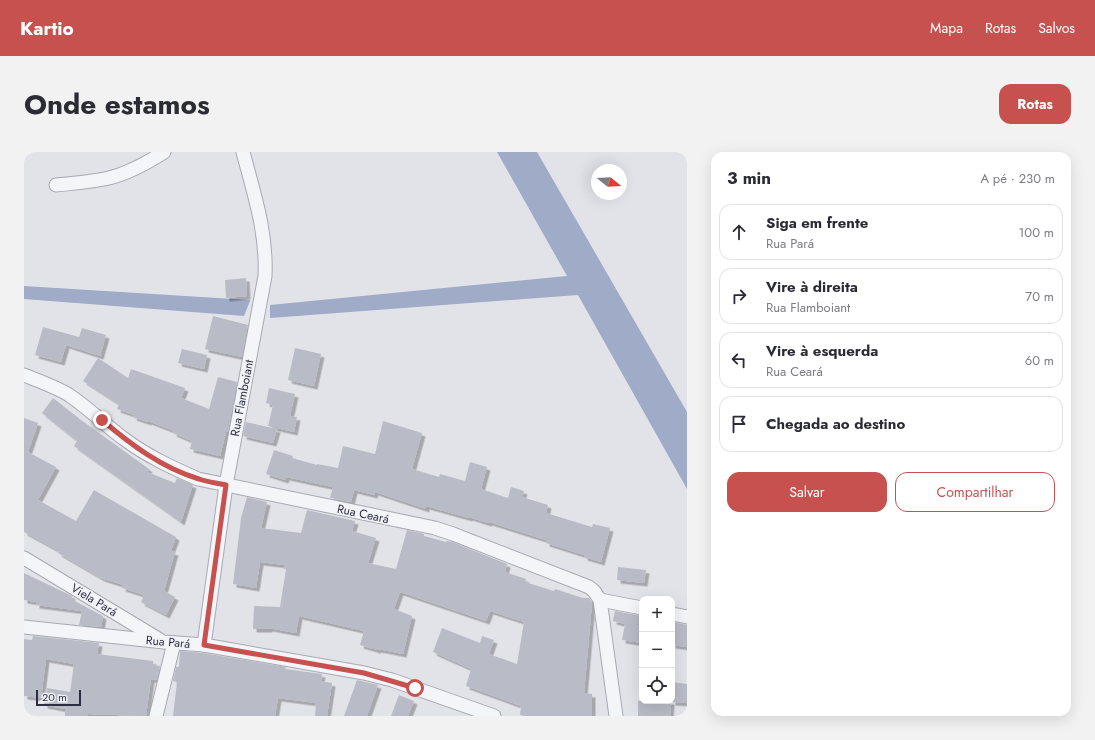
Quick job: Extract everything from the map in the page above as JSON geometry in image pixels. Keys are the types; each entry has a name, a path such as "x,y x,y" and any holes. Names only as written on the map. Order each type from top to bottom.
{"street":[{"path":"56,185 108,178 129,172 151,161 164,152"},
{"name":"Rua Flamboiant","path":"204,645 226,485 265,276 266,259 263,232 243,152"},
{"name":"Rua Ceará","path":"24,375 68,395 146,454 174,469 198,479 447,532 589,587 594,591 600,600"},
{"name":"Viela Pará","path":"24,558 169,643"},
{"path":"616,716 600,600 639,607"},
{"path":"675,615 687,617"},
{"name":"Rua Pará","path":"24,627 169,643 204,645 364,673 392,680 494,716"},
{"path":"156,716 169,643"}],"water":[{"path":"497,152 537,152 687,412 687,489 578,295 270,318 270,305 567,276"},
{"path":"24,286 250,301 244,316 24,299"}],"building":[{"path":"246,278 247,296 226,298 225,280"},
{"path":"213,316 248,325 242,357 205,349"},
{"path":"43,327 79,337 82,328 106,335 100,356 66,345 61,362 35,355"},
{"path":"295,348 321,354 314,386 288,380"},
{"path":"182,349 207,355 204,369 178,363"},
{"path":"98,358 128,378 131,369 185,388 181,398 209,409 218,377 237,382 228,432 226,432 220,456 190,449 192,441 173,433 174,431 133,417 134,415 117,409 119,404 83,381"},
{"path":"269,388 295,394 290,416 297,417 294,432 268,426 273,405 266,403"},
{"path":"53,398 149,469 147,472 175,483 177,478 193,485 181,522 74,446 77,441 42,413"},
{"path":"24,418 38,423 28,452 56,467 38,500 76,521 94,490 176,537 171,551 175,552 164,591 175,597 166,615 141,602 144,595 122,588 123,585 101,578 58,553 59,551 24,532"},
{"path":"383,421 422,433 412,469 439,477 440,474 465,481 470,462 487,467 481,489 508,498 511,487 524,491 522,497 548,505 546,513 592,527 593,524 610,528 601,562 546,543 546,540 489,522 488,523 426,506 426,509 375,492 374,495 354,490 351,502 330,498 333,487 286,477 285,480 266,474 274,450 293,456 292,458 317,465 338,468 343,446 375,454"},
{"path":"246,422 277,429 273,443 243,436"},
{"path":"247,497 267,502 261,528 301,533 307,510 355,521 352,531 376,538 368,563 396,569 407,530 446,542 452,542 507,564 505,572 526,579 525,582 554,591 555,589 583,598 589,598 592,603 584,693 592,694 592,716 520,715 521,706 466,686 471,669 433,652 442,628 480,643 482,636 494,640 489,654 517,664 524,622 490,611 486,621 400,592 394,609 412,616 403,654 377,650 360,645 364,631 299,616 296,633 269,628 253,629 254,606 280,607 286,569 284,569 285,565 260,562 256,588 233,584 241,518"},
{"path":"618,567 646,570 644,583 617,580"},
{"path":"24,573 72,596 71,599 103,616 101,627 79,625 82,611 36,605 36,602 24,600"},
{"path":"615,611 639,615 639,643 622,640 625,624 613,621"},
{"path":"675,623 687,625 687,647 675,645"},
{"path":"33,636 99,643 97,654 153,661 153,665 160,666 157,680 151,679 146,716 88,714 88,716 65,716 65,709 44,705 47,688 70,692 74,664 46,659 41,698 24,696 24,639 32,640"},
{"path":"180,651 203,653 286,667 285,669 322,674 321,681 332,683 327,716 315,716 316,703 278,698 275,716 173,716 177,682 173,681 176,667 179,667"},
{"path":"357,680 378,685 367,716 344,716"},
{"path":"675,682 687,684 687,703 675,702"},
{"path":"399,695 414,701 408,716 391,716"},
{"path":"638,701 639,704 671,704 670,716 638,716"}],"route":[{"path":"102,420 146,454 174,469 198,479 226,485 204,645 364,673 415,688"}]}
